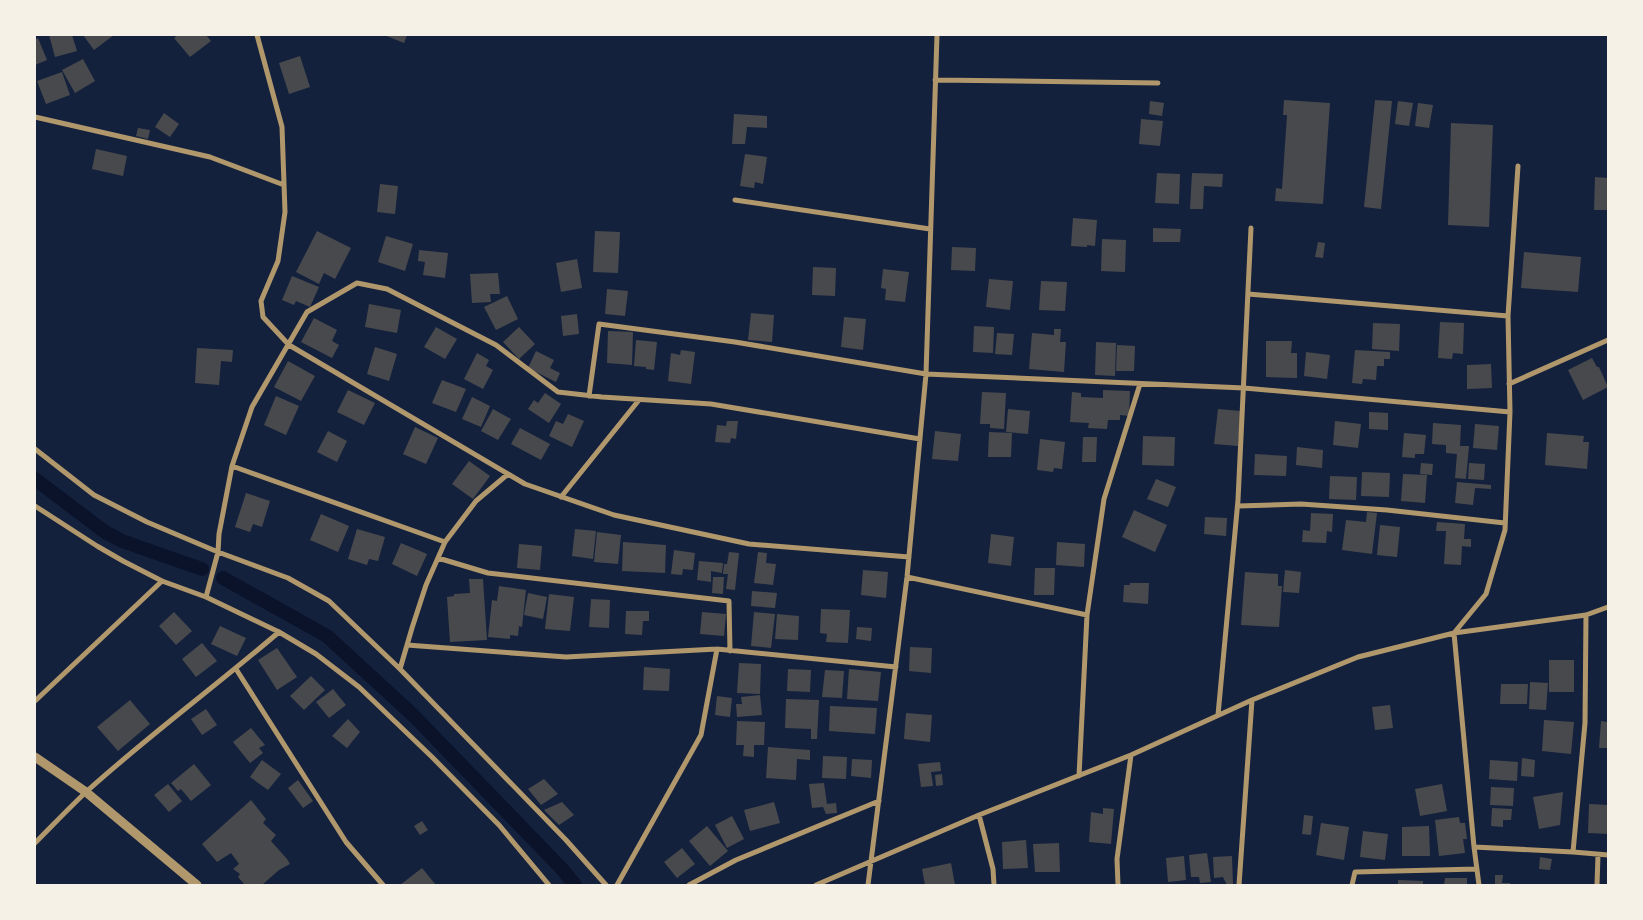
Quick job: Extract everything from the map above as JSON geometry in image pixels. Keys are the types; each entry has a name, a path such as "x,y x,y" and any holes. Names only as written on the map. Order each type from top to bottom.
{"street":[{"path":"257,35 282,127 285,212 278,261 261,301 263,317 289,345 525,484 561,497 614,515 749,544 909,557"},
{"path":"868,885 907,577 926,374 937,35"},
{"path":"935,80 1158,83"},
{"path":"35,117 210,157 284,184"},
{"path":"1480,885 1474,847 1454,633 1486,594 1505,530 1510,412 1508,316 1518,166"},
{"path":"735,200 930,229"},
{"path":"1218,715 1238,506 1251,228"},
{"path":"206,597 218,552 219,534 232,466 252,407 307,312 357,283 387,289 496,345 558,392 639,400 711,404 920,438"},
{"path":"1248,294 1508,316"},
{"path":"589,396 599,324 734,342 926,374 1244,388 1510,412"},
{"path":"1509,384 1608,340"},
{"path":"1080,776 1087,615 1104,499 1140,384"},
{"path":"561,497 639,400"},
{"path":"35,449 94,495 147,522 218,552 288,578 329,601 400,669 566,840 606,885"},
{"path":"232,466 445,542"},
{"path":"400,669 426,585 445,542 476,501 508,474"},
{"path":"1238,506 1301,504 1387,510 1505,523"},
{"path":"35,506 96,546 162,581 206,597 279,632 316,654 359,687 432,757 499,825 549,885"},
{"path":"438,558 488,573 729,601 730,651"},
{"path":"907,577 1087,615"},
{"path":"35,701 162,581"},
{"path":"816,885 979,816 1131,755 1252,700 1358,657 1454,633 1586,615 1608,607"},
{"path":"1573,852 1585,723 1586,615"},
{"path":"35,843 86,792 279,632"},
{"path":"407,645 566,657 717,650 896,667"},
{"path":"617,885 701,735 717,650"},
{"path":"236,668 346,842 382,885"},
{"path":"1239,885 1252,700"},
{"path":"1118,885 1117,859 1131,755"},
{"path":"35,757 86,792 197,885"},
{"path":"689,885 736,860 878,802"},
{"path":"979,816 994,885"},
{"path":"1474,847 1608,855"},
{"path":"1596,885 1598,855"},
{"path":"1352,885 1355,872 1477,869"}],"building":[{"path":"49,35 72,35 77,51 55,57"},
{"path":"83,35 114,35 94,50"},
{"path":"178,35 206,35 211,41 190,57 174,38"},
{"path":"384,35 407,35 404,43"},
{"path":"38,38 47,60 35,65 35,40"},
{"path":"300,56 310,87 289,94 279,63"},
{"path":"83,59 95,81 75,93 62,70"},
{"path":"62,72 70,95 46,104 37,81"},
{"path":"1284,100 1330,103 1323,204 1275,201 1276,188 1282,189 1287,115 1283,115"},
{"path":"1375,100 1392,101 1381,209 1364,207"},
{"path":"1150,101 1164,103 1162,116 1149,114"},
{"path":"1398,101 1413,103 1409,126 1395,124"},
{"path":"1418,103 1433,105 1429,128 1415,126"},
{"path":"164,113 179,124 170,137 155,127"},
{"path":"734,114 767,116 767,128 747,127 745,144 732,144"},
{"path":"1141,119 1163,121 1160,146 1139,144"},
{"path":"1451,123 1493,125 1489,227 1448,225"},
{"path":"138,128 150,130 148,139 136,136"},
{"path":"96,149 127,156 123,176 92,169"},
{"path":"745,154 767,157 763,184 755,182 754,188 740,186"},
{"path":"1157,173 1180,174 1179,204 1155,203"},
{"path":"1192,173 1223,174 1222,187 1204,186 1203,209 1190,209"},
{"path":"1595,177 1608,178 1608,210 1594,210"},
{"path":"380,184 398,186 395,214 377,212"},
{"path":"1073,218 1097,220 1095,246 1071,246"},
{"path":"1153,228 1181,229 1180,242 1153,242"},
{"path":"317,231 351,248 335,279 324,273 319,284 296,272"},
{"path":"595,231 620,232 618,273 593,272"},
{"path":"386,236 413,244 405,271 378,262"},
{"path":"1102,239 1126,240 1125,272 1101,271"},
{"path":"1318,242 1325,243 1323,258 1315,257"},
{"path":"952,247 976,248 975,271 951,270"},
{"path":"419,250 448,253 445,278 423,275 425,262 418,261"},
{"path":"1524,252 1581,257 1578,292 1521,288"},
{"path":"577,259 582,288 561,292 556,263"},
{"path":"813,267 836,268 835,296 812,295"},
{"path":"883,269 909,272 905,302 885,300 886,289 881,288"},
{"path":"498,273 500,294 490,294 491,302 472,303 470,274"},
{"path":"292,276 319,287 310,307 296,301 294,305 282,300"},
{"path":"989,279 1013,281 1010,310 986,307"},
{"path":"1041,281 1067,282 1065,311 1039,310"},
{"path":"607,289 628,291 625,316 605,314"},
{"path":"507,296 518,319 496,330 484,307"},
{"path":"369,304 401,310 397,333 365,327"},
{"path":"751,313 774,315 772,342 748,340"},
{"path":"577,314 579,334 563,336 561,316"},
{"path":"844,317 866,319 863,350 841,347"},
{"path":"314,318 337,330 332,341 339,345 332,358 301,342"},
{"path":"1440,322 1464,323 1463,354 1453,353 1452,359 1438,358"},
{"path":"1373,323 1400,324 1399,351 1372,349"},
{"path":"974,326 994,327 993,353 973,352"},
{"path":"436,327 457,339 445,359 424,347"},
{"path":"519,327 535,344 519,359 503,342"},
{"path":"1054,329 1061,329 1060,342 1066,342 1064,372 1029,369 1032,333 1054,335"},
{"path":"608,331 633,332 632,365 607,363"},
{"path":"997,333 1014,334 1012,355 995,354"},
{"path":"636,340 657,342 654,370 634,366"},
{"path":"1266,341 1292,341 1291,353 1297,353 1297,378 1266,377"},
{"path":"1096,342 1116,343 1115,376 1095,375"},
{"path":"1117,345 1135,346 1134,371 1116,371"},
{"path":"375,347 397,354 389,381 367,374"},
{"path":"197,348 233,350 232,362 221,361 219,385 195,383"},
{"path":"681,350 695,352 691,384 668,381 671,353 680,355"},
{"path":"1355,350 1390,352 1390,359 1384,359 1384,366 1377,366 1376,380 1363,379 1362,384 1352,383"},
{"path":"536,351 554,360 550,368 560,373 556,382 528,368"},
{"path":"1306,352 1330,355 1327,379 1304,376"},
{"path":"477,353 489,360 486,366 493,370 483,389 464,379"},
{"path":"1592,358 1597,367 1599,367 1608,387 1583,400 1568,370"},
{"path":"288,361 315,376 301,401 274,387"},
{"path":"1491,364 1492,388 1467,389 1467,365"},
{"path":"442,380 466,389 456,412 432,403"},
{"path":"348,390 375,403 364,425 337,412"},
{"path":"1103,390 1130,391 1129,416 1120,415 1120,420 1108,420 1107,429 1088,428 1089,423 1070,422 1072,392 1081,393 1081,397 1103,398"},
{"path":"982,392 1006,393 1004,429 990,428 990,424 980,424"},
{"path":"545,393 561,404 549,423 528,409 534,400 538,403"},
{"path":"276,396 299,406 286,435 264,425"},
{"path":"472,397 490,406 481,427 462,419"},
{"path":"493,409 511,419 498,440 481,431"},
{"path":"1008,409 1030,411 1028,434 1006,432"},
{"path":"1218,409 1241,411 1238,446 1214,444"},
{"path":"1369,412 1388,413 1388,430 1369,429"},
{"path":"568,414 584,421 572,447 549,436 556,421 563,424"},
{"path":"727,421 738,421 736,439 731,438 730,443 715,442 717,425 726,426"},
{"path":"1335,421 1361,424 1358,448 1333,445"},
{"path":"1433,423 1461,425 1460,446 1469,446 1466,479 1455,478 1457,454 1446,453 1446,445 1432,444"},
{"path":"1475,424 1499,426 1497,450 1473,448"},
{"path":"415,427 438,438 426,464 403,454"},
{"path":"520,428 550,444 541,460 511,444"},
{"path":"328,431 347,441 337,462 317,452"},
{"path":"935,431 961,434 958,461 932,459"},
{"path":"989,432 1012,433 1011,457 988,457"},
{"path":"1404,433 1426,435 1424,454 1415,454 1415,458 1402,457"},
{"path":"1547,433 1584,436 1583,442 1589,442 1587,469 1545,465"},
{"path":"1143,436 1175,437 1174,466 1142,465"},
{"path":"1083,437 1097,437 1096,462 1082,462"},
{"path":"1040,439 1065,442 1062,469 1054,468 1053,472 1037,470"},
{"path":"1297,447 1323,450 1322,468 1296,465"},
{"path":"1255,454 1287,456 1286,476 1254,475"},
{"path":"469,461 490,476 473,499 452,484"},
{"path":"1421,463 1433,464 1432,475 1420,474"},
{"path":"1469,463 1485,464 1484,480 1468,479"},
{"path":"1362,472 1390,473 1389,497 1361,496"},
{"path":"1403,474 1427,475 1425,503 1401,501"},
{"path":"1330,476 1357,477 1356,500 1329,499"},
{"path":"1156,479 1176,487 1168,507 1147,499"},
{"path":"1457,482 1491,485 1491,489 1475,488 1473,505 1455,503"},
{"path":"246,493 270,501 262,527 253,524 250,532 235,527"},
{"path":"1134,510 1167,525 1155,552 1122,537"},
{"path":"1367,512 1377,513 1372,554 1342,550 1346,520 1366,522"},
{"path":"1311,513 1333,514 1332,532 1327,531 1326,543 1302,542 1303,530 1310,531"},
{"path":"321,514 349,526 338,552 310,540"},
{"path":"1205,517 1227,518 1226,536 1204,534"},
{"path":"1437,522 1465,524 1464,539 1471,539 1471,547 1462,546 1461,565 1444,564 1446,531 1436,531"},
{"path":"1380,525 1400,527 1397,557 1377,555"},
{"path":"357,529 385,537 378,561 369,559 367,565 348,559"},
{"path":"575,529 596,531 593,559 572,556"},
{"path":"597,532 621,535 618,564 594,562"},
{"path":"991,534 1014,537 1011,566 988,563"},
{"path":"623,542 666,545 665,573 622,571"},
{"path":"1057,542 1085,544 1084,567 1056,565"},
{"path":"401,543 427,554 417,576 392,564"},
{"path":"519,544 542,546 540,570 517,568"},
{"path":"674,550 695,553 693,570 683,569 682,575 671,574"},
{"path":"729,552 739,553 735,590 726,589 728,574 723,574 724,564 727,564"},
{"path":"758,552 767,553 766,563 776,564 773,585 754,583"},
{"path":"699,561 723,563 722,573 711,571 711,582 697,580"},
{"path":"1035,568 1055,568 1054,595 1034,595"},
{"path":"863,570 888,572 886,598 861,595"},
{"path":"1285,570 1301,572 1299,593 1283,592"},
{"path":"1245,572 1278,574 1278,586 1282,586 1279,627 1241,625"},
{"path":"713,577 724,577 723,594 712,593"},
{"path":"469,579 483,579 487,640 450,642 447,597 454,596 454,594 470,593"},
{"path":"1130,583 1149,583 1148,604 1123,602 1124,585 1130,585"},
{"path":"499,586 526,590 522,627 519,626 518,636 510,635 510,639 488,637 492,600 497,601"},
{"path":"752,591 777,593 775,608 751,606"},
{"path":"528,593 547,597 543,619 524,615"},
{"path":"549,594 574,597 570,631 545,629"},
{"path":"591,599 610,600 609,628 589,627"},
{"path":"821,609 850,610 848,643 826,642 827,634 820,633"},
{"path":"626,611 649,611 649,621 643,621 642,635 625,634"},
{"path":"174,612 192,631 176,645 159,626"},
{"path":"702,612 726,614 724,636 700,634"},
{"path":"754,612 775,614 771,648 751,646"},
{"path":"777,614 799,616 798,640 775,639"},
{"path":"220,626 246,638 237,656 211,644"},
{"path":"857,627 872,628 871,641 856,639"},
{"path":"202,643 217,661 196,677 182,659"},
{"path":"910,647 932,648 931,673 909,671"},
{"path":"277,648 297,677 277,690 258,660"},
{"path":"1549,660 1574,660 1574,692 1549,692"},
{"path":"739,663 761,664 760,694 737,693"},
{"path":"644,667 670,669 669,691 643,690"},
{"path":"788,669 811,670 810,692 787,691"},
{"path":"849,669 881,672 878,701 847,699"},
{"path":"825,670 844,671 842,698 822,697"},
{"path":"311,676 325,690 304,710 290,696"},
{"path":"1530,682 1548,683 1546,710 1529,709"},
{"path":"1501,684 1528,684 1527,704 1500,704"},
{"path":"333,689 346,705 329,718 316,702"},
{"path":"760,695 762,715 737,717 736,704 742,704 741,697"},
{"path":"717,696 732,698 730,717 715,715"},
{"path":"786,699 819,700 817,739 811,739 811,729 785,728"},
{"path":"130,700 150,724 118,751 97,727"},
{"path":"1390,705 1393,728 1375,730 1372,707"},
{"path":"830,706 877,708 875,734 829,731"},
{"path":"206,709 217,725 202,735 191,719"},
{"path":"906,713 932,715 930,742 904,739"},
{"path":"348,719 360,732 347,748 332,736"},
{"path":"1544,720 1574,722 1571,754 1542,751"},
{"path":"737,721 765,722 764,745 754,745 754,757 743,756 744,745 736,745"},
{"path":"1601,721 1608,722 1608,748 1599,748"},
{"path":"251,728 265,745 259,748 263,753 250,763 233,742"},
{"path":"768,747 810,750 810,760 797,759 796,780 766,778"},
{"path":"823,756 847,757 846,779 822,778"},
{"path":"1522,758 1535,760 1534,777 1521,776"},
{"path":"852,759 872,760 871,778 851,776"},
{"path":"262,760 281,774 268,790 250,777"},
{"path":"1490,760 1518,762 1517,781 1489,779"},
{"path":"940,762 941,771 931,772 933,786 921,787 918,764"},
{"path":"194,764 211,785 191,801 181,789 178,791 171,783"},
{"path":"942,774 943,785 936,786 935,775"},
{"path":"544,779 558,794 541,805 528,789"},
{"path":"298,780 313,801 303,808 288,788"},
{"path":"824,783 827,804 836,803 837,813 826,814 823,807 812,808 809,784"},
{"path":"168,784 182,801 169,812 154,795"},
{"path":"1442,784 1447,811 1420,816 1415,789"},
{"path":"1491,787 1514,788 1513,806 1490,805"},
{"path":"1563,792 1560,825 1539,829 1533,797"},
{"path":"251,800 266,819 263,823 276,835 271,841 290,864 279,870 262,885 245,885 238,877 240,874 233,869 239,864 231,853 217,862 202,844"},
{"path":"562,802 574,815 559,825 544,810"},
{"path":"774,802 780,823 750,831 744,810"},
{"path":"1589,804 1608,805 1608,834 1588,833"},
{"path":"1103,808 1114,809 1111,844 1089,842 1091,812 1103,814"},
{"path":"1492,808 1512,809 1511,820 1503,820 1503,827 1491,826"},
{"path":"1304,815 1313,816 1311,835 1302,834"},
{"path":"732,816 744,839 727,848 715,825"},
{"path":"1459,817 1460,823 1465,823 1467,839 1463,839 1465,853 1439,856 1435,820"},
{"path":"422,821 428,830 420,835 414,826"},
{"path":"1321,823 1349,827 1344,860 1316,855"},
{"path":"707,826 728,851 710,866 689,841"},
{"path":"1429,826 1430,856 1402,856 1402,827"},
{"path":"1363,831 1388,834 1385,860 1360,857"},
{"path":"1026,840 1028,868 1003,869 1002,842"},
{"path":"1059,843 1060,872 1035,872 1033,844"},
{"path":"682,848 695,864 677,878 664,862"},
{"path":"1207,853 1211,882 1200,883 1199,877 1191,877 1189,855"},
{"path":"1184,856 1186,880 1168,882 1166,858"},
{"path":"1232,856 1233,885 1227,885 1223,877 1214,878 1213,857"},
{"path":"1540,857 1552,859 1550,870 1539,869"},
{"path":"951,863 955,885 925,885 922,869"},
{"path":"422,868 436,885 400,885"},
{"path":"1495,875 1503,875 1502,883 1510,883 1510,885 1495,885"},
{"path":"1445,878 1467,878 1467,885 1444,885"},
{"path":"1398,880 1423,881 1423,885 1398,885"}],"waterway":[{"path":"35,479 105,532 122,541 202,569"},
{"path":"223,578 327,636 414,716 562,869 575,885"}]}
